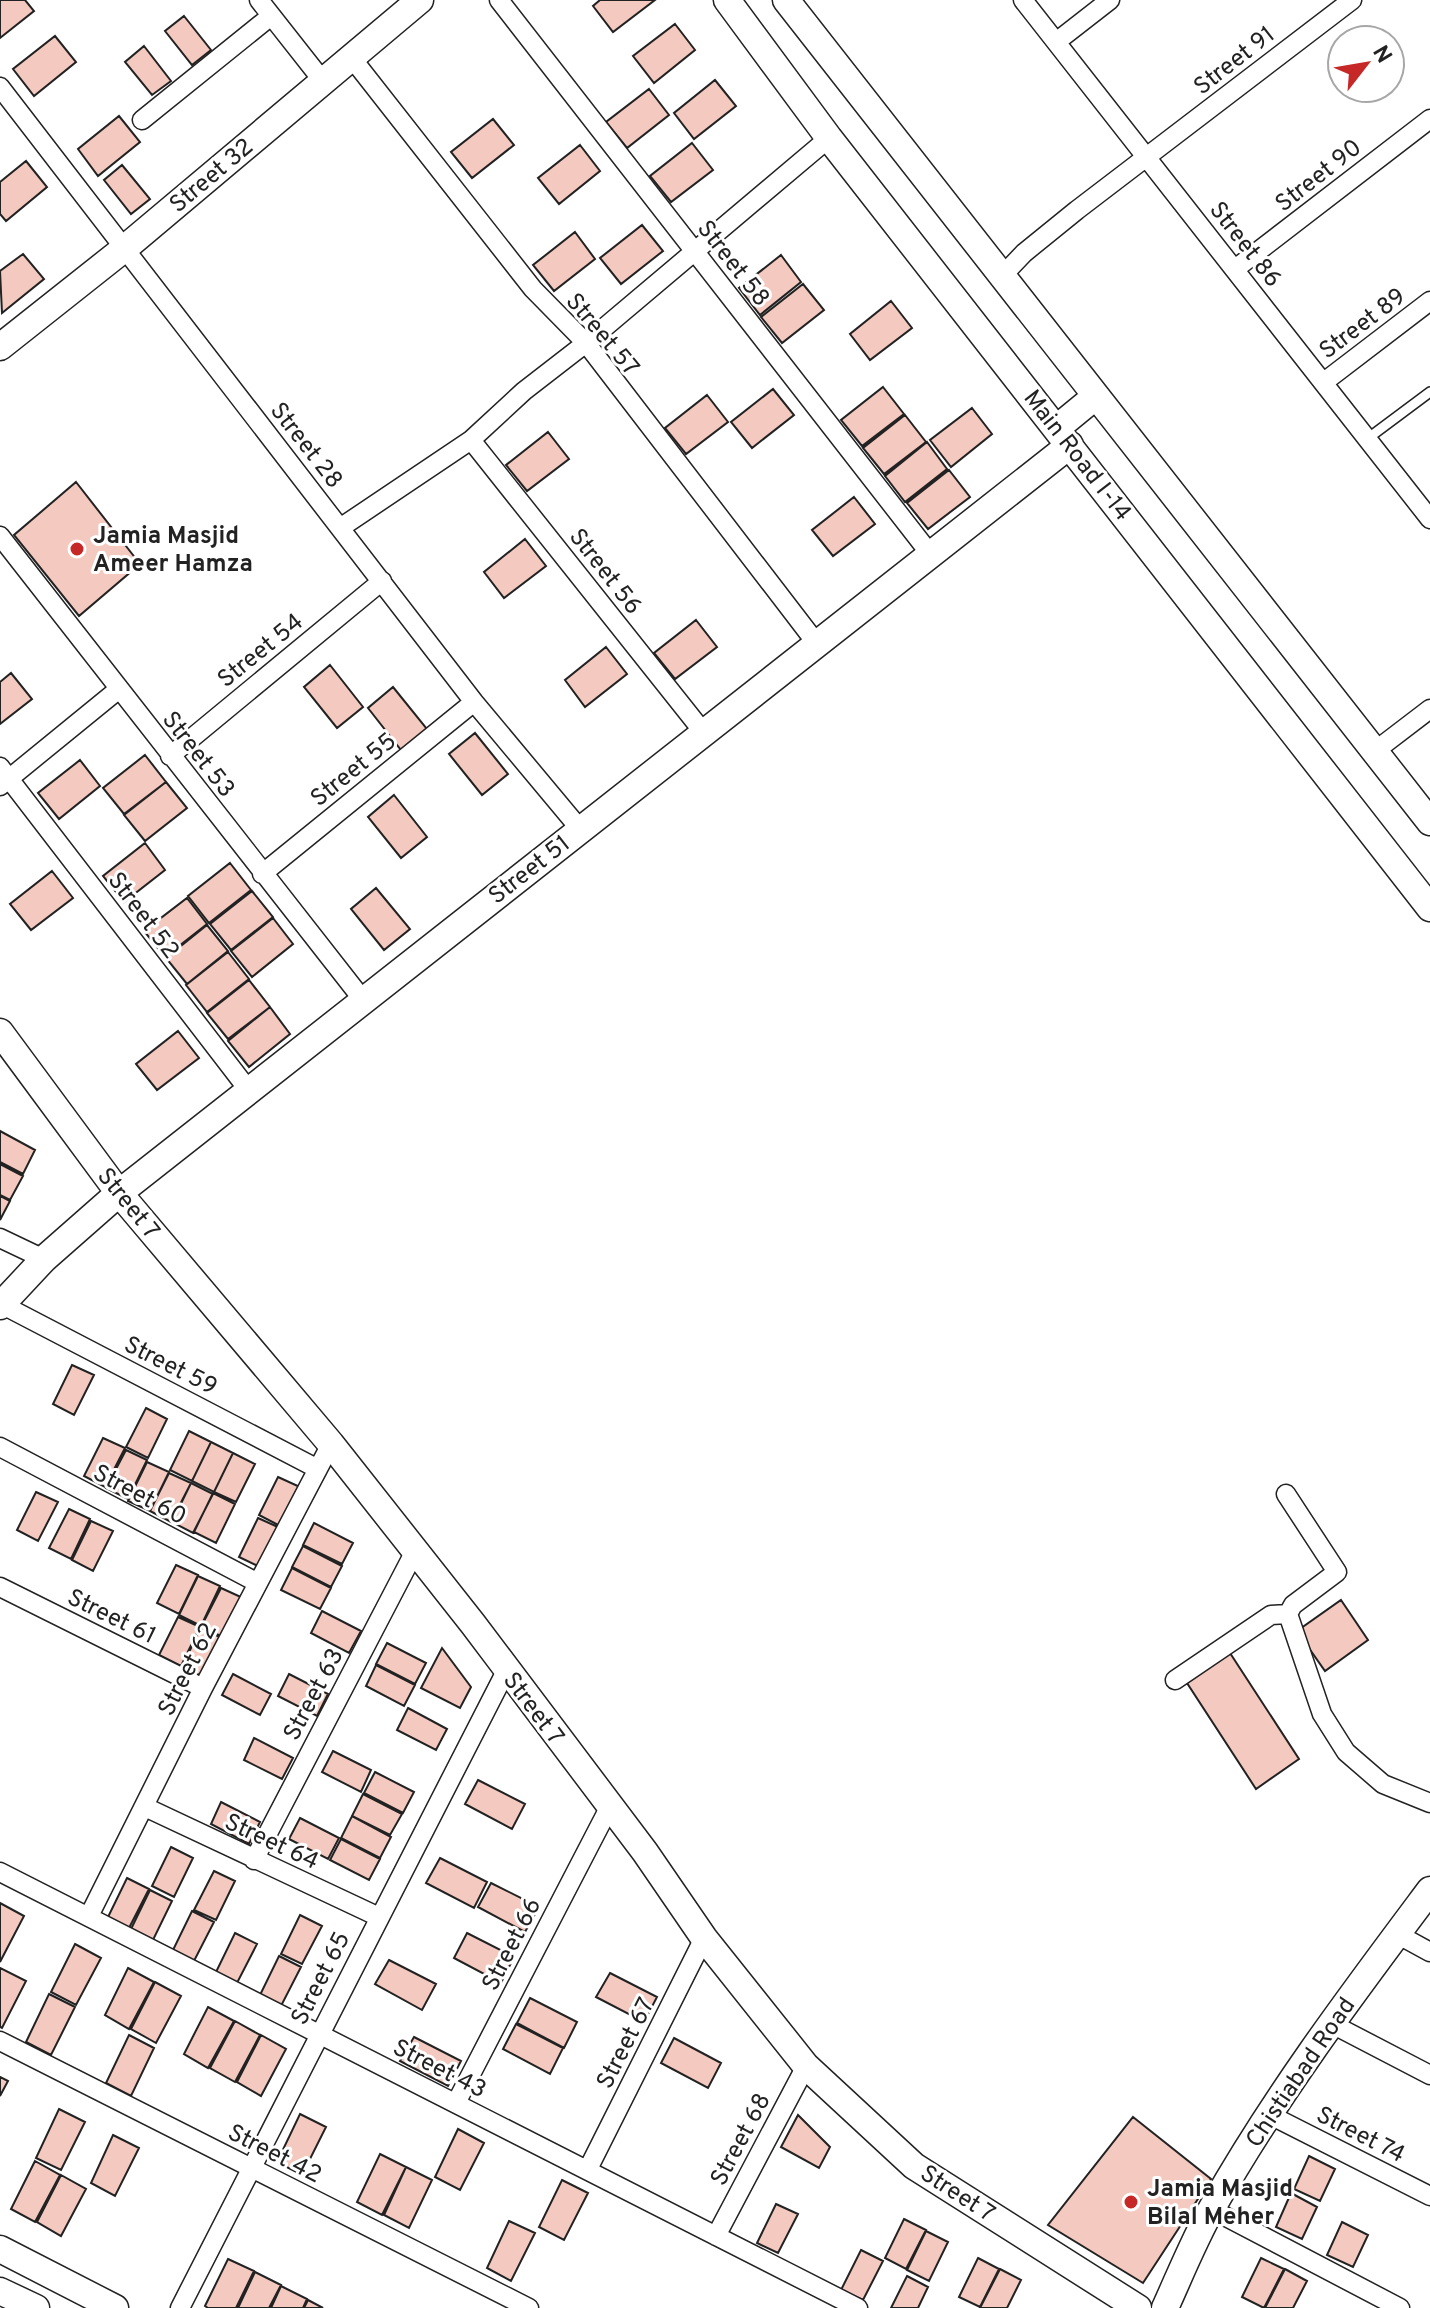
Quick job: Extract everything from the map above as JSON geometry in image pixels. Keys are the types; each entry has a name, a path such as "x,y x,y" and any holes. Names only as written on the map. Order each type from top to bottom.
{"street":[{"path":"259,0 322,80"},
{"name":"Street 32","path":"2,343 125,248 420,0"},
{"name":"Street 58","path":"499,0 931,555"},
{"name":"Main Road I-14","path":"727,0 829,138 1430,908"},
{"path":"786,0 1430,822"},
{"name":"Street 86","path":"1023,0 1430,519"},
{"path":"1056,42 1110,0"},
{"name":"Street 91","path":"1002,276 1051,231 1352,0"},
{"path":"142,120 271,16"},
{"name":"Street 57","path":"351,57 533,289 586,343 817,644"},
{"name":"Street 28","path":"0,87 474,702 580,829"},
{"name":"Street 90","path":"1235,269 1430,119"},
{"path":"340,528 471,440 524,391 586,343 829,138"},
{"name":"Street 89","path":"1324,382 1430,301"},
{"name":"Street 51","path":"1,1305 44,1259 119,1193 931,555 1064,436 1096,396"},
{"name":"Street 56","path":"471,440 704,733"},
{"name":"Street 53","path":"0,536 363,1000"},
{"name":"Street 54","path":"170,756 382,581"},
{"path":"3,777 119,689"},
{"name":"Street 55","path":"262,874 474,702"},
{"path":"1375,751 1430,709"},
{"name":"Street 52","path":"3,777 250,1092"},
{"name":"Street 7","path":"3,1045 119,1193 331,1444 610,1806 704,1938 806,2066 914,2166 1138,2308"},
{"path":"0,1238 44,1259"},
{"name":"Street 59","path":"1,1305 318,1469"},
{"name":"Street 62","path":"89,1916 203,1688 331,1444"},
{"name":"Street 60","path":"0,1447 258,1583"},
{"path":"1286,1494 1337,1572 1293,1605 1288,1614 1322,1714 1346,1752 1383,1784 1430,1803"},
{"name":"Street 63","path":"254,1860 415,1551"},
{"name":"Street 61","path":"0,1587 203,1688"},
{"path":"1175,1680 1271,1615 1288,1614"},
{"name":"Street 65","path":"180,2308 506,1671"},
{"name":"Street 66","path":"456,2103 610,1806"},
{"name":"Street 64","path":"145,1807 379,1917"},
{"name":"Street 43","path":"0,1872 858,2308"},
{"name":"Chistiabad Road","path":"1165,2308 1211,2209 1270,2115 1330,2023 1430,1890"},
{"path":"1397,1934 1430,1952"},
{"name":"Street 67","path":"588,2169 704,1938"},
{"path":"1330,2023 1430,2075"},
{"name":"Street 42","path":"0,2041 529,2308"},
{"name":"Street 68","path":"716,2236 806,2066"},
{"name":"Street 74","path":"1270,2115 1430,2196"},
{"path":"1211,2209 1400,2308"},
{"path":"0,2249 115,2308"},
{"path":"0,2291 36,2308"}],"lane":[{"path":"1367,439 1430,392"}],"building":[{"path":"0,0 25,0 34,11 0,38"},
{"path":"600,0 655,0 613,32 593,6"},
{"path":"184,16 211,50 192,65 165,31"},
{"path":"675,24 695,50 654,83 633,56"},
{"path":"55,36 76,62 34,96 13,69"},
{"path":"144,46 171,81 152,95 125,62"},
{"path":"715,80 736,106 694,139 674,113"},
{"path":"649,89 669,115 627,148 606,122"},
{"path":"119,116 140,142 98,176 78,149"},
{"path":"493,119 514,145 472,178 451,152"},
{"path":"692,143 713,170 671,202 650,176"},
{"path":"580,145 600,171 559,204 538,178"},
{"path":"26,161 47,187 6,221 0,214 0,182"},
{"path":"122,165 150,199 131,214 104,180"},
{"path":"642,225 663,251 621,284 600,258"},
{"path":"575,232 595,259 554,291 533,265"},
{"path":"23,254 44,279 2,313 0,271"},
{"path":"781,255 801,282 760,315 739,288"},
{"path":"803,284 824,310 782,343 761,317"},
{"path":"891,301 912,328 870,360 850,334"},
{"path":"883,387 904,414 862,446 841,420"},
{"path":"773,389 794,415 752,448 731,422"},
{"path":"707,395 728,422 686,454 665,428"},
{"path":"972,408 992,434 951,467 930,440"},
{"path":"905,415 926,442 884,474 863,448"},
{"path":"548,432 569,459 527,491 506,465"},
{"path":"927,442 947,469 905,502 885,476"},
{"path":"949,470 970,497 928,529 907,503"},
{"name":"Jamia Masjid Ameer Hamza","path":"76,482 140,564 79,616 14,535"},
{"path":"854,497 875,524 833,556 812,530"},
{"path":"525,539 546,566 504,598 484,572"},
{"path":"696,620 717,647 675,679 654,653"},
{"path":"606,647 627,674 585,707 565,680"},
{"path":"330,665 363,707 337,728 304,687"},
{"path":"11,673 32,699 0,724 0,682"},
{"path":"393,687 427,729 401,750 368,708"},
{"path":"475,733 508,774 482,795 449,754"},
{"path":"145,755 166,782 124,814 103,788"},
{"path":"80,760 100,786 59,819 38,793"},
{"path":"166,782 187,808 145,841 124,815"},
{"path":"394,795 427,837 401,858 368,817"},
{"path":"145,843 165,870 124,902 103,876"},
{"path":"230,863 251,890 209,923 188,896"},
{"path":"52,871 73,898 31,930 10,904"},
{"path":"376,888 410,929 384,950 351,909"},
{"path":"252,891 273,917 231,950 210,924"},
{"path":"187,898 207,924 165,957 144,931"},
{"path":"273,918 293,944 252,977 231,951"},
{"path":"207,925 228,951 187,984 166,958"},
{"path":"228,952 249,979 207,1012 186,985"},
{"path":"249,980 270,1007 228,1039 207,1013"},
{"path":"270,1007 290,1034 249,1067 228,1041"},
{"path":"178,1031 199,1058 157,1090 136,1064"},
{"path":"0,1131 35,1150 23,1174 0,1162"},
{"path":"0,1164 23,1176 10,1200 0,1195"},
{"path":"0,1196 10,1201 0,1220"},
{"path":"72,1365 94,1375 74,1415 53,1404"},
{"path":"146,1408 167,1419 148,1458 126,1447"},
{"path":"189,1431 211,1442 192,1481 170,1470"},
{"path":"103,1438 125,1448 105,1487 84,1476"},
{"path":"211,1442 233,1453 214,1492 192,1481"},
{"path":"126,1450 147,1460 128,1499 106,1488"},
{"path":"233,1453 255,1464 236,1502 214,1492"},
{"path":"147,1462 169,1472 150,1511 128,1501"},
{"path":"169,1473 191,1483 171,1522 150,1511"},
{"path":"278,1477 300,1487 280,1526 259,1515"},
{"path":"191,1483 213,1494 193,1533 172,1522"},
{"path":"36,1492 58,1502 38,1541 17,1530"},
{"path":"213,1493 235,1504 216,1543 194,1532"},
{"path":"69,1509 90,1519 71,1559 49,1548"},
{"path":"258,1518 280,1528 260,1567 239,1557"},
{"path":"91,1521 113,1531 93,1571 72,1560"},
{"path":"314,1523 353,1543 342,1564 303,1545"},
{"path":"303,1546 342,1566 331,1587 292,1567"},
{"path":"176,1565 198,1575 179,1614 157,1603"},
{"path":"292,1568 331,1588 320,1609 281,1590"},
{"path":"198,1576 220,1586 201,1626 179,1615"},
{"path":"221,1588 243,1598 223,1637 201,1627"},
{"path":"1341,1600 1368,1640 1325,1671 1297,1631"},
{"path":"322,1611 361,1631 349,1653 311,1633"},
{"path":"178,1617 200,1627 181,1666 159,1655"},
{"path":"201,1628 222,1638 203,1677 182,1666"},
{"path":"387,1643 426,1663 415,1684 376,1664"},
{"path":"442,1648 471,1687 460,1708 421,1688"},
{"path":"1230,1653 1299,1759 1256,1789 1187,1683"},
{"path":"376,1665 415,1685 404,1706 366,1686"},
{"path":"233,1674 271,1694 260,1715 222,1695"},
{"path":"289,1674 328,1694 317,1716 278,1696"},
{"path":"408,1708 447,1729 436,1750 397,1730"},
{"path":"254,1738 293,1758 282,1779 244,1760"},
{"path":"333,1751 371,1770 361,1792 322,1772"},
{"path":"375,1772 414,1792 403,1813 364,1793"},
{"path":"478,1780 525,1804 512,1829 465,1804"},
{"path":"363,1794 402,1814 390,1835 352,1816"},
{"path":"221,1802 260,1822 249,1844 211,1824"},
{"path":"352,1816 391,1837 380,1858 341,1838"},
{"path":"300,1818 339,1838 328,1859 289,1839"},
{"path":"341,1839 380,1859 369,1880 330,1860"},
{"path":"171,1847 193,1858 174,1897 152,1886"},
{"path":"440,1858 487,1882 474,1908 426,1883"},
{"path":"214,1871 235,1881 216,1920 194,1910"},
{"path":"127,1878 149,1889 129,1928 108,1917"},
{"path":"491,1883 539,1907 525,1932 478,1907"},
{"path":"150,1890 172,1901 153,1940 131,1929"},
{"path":"0,1903 24,1916 0,1962"},
{"path":"192,1911 214,1922 194,1961 173,1950"},
{"path":"300,1915 322,1926 302,1964 281,1954"},
{"path":"235,1933 257,1944 237,1983 216,1972"},
{"path":"467,1933 514,1957 501,1983 454,1958"},
{"path":"75,1944 101,1958 76,2005 51,1992"},
{"path":"279,1956 301,1967 281,2006 260,1995"},
{"path":"389,1960 436,1984 422,2010 375,1984"},
{"path":"0,1968 26,1981 2,2028 0,2027"},
{"path":"128,1968 154,1982 129,2029 105,2015"},
{"path":"610,1973 657,1997 644,2022 596,1997"},
{"path":"155,1982 181,1996 156,2043 131,2029"},
{"path":"49,1994 75,2007 51,2055 26,2042"},
{"path":"530,1998 577,2022 564,2048 517,2023"},
{"path":"208,2007 234,2021 208,2068 184,2054"},
{"path":"235,2021 260,2035 235,2082 210,2068"},
{"path":"516,2024 563,2048 550,2074 503,2049"},
{"path":"129,2035 154,2048 131,2096 106,2083"},
{"path":"261,2035 286,2049 261,2096 237,2082"},
{"path":"414,2037 461,2061 448,2086 400,2061"},
{"path":"674,2038 721,2063 708,2088 661,2063"},
{"path":"0,2077 8,2081 0,2096"},
{"path":"59,2109 85,2122 61,2170 36,2158"},
{"path":"300,2114 326,2127 302,2175 277,2162"},
{"path":"798,2115 830,2147 819,2168 781,2147"},
{"name":"Jamia Masjid Bilal Meher","path":"1133,2117 1211,2179 1143,2283 1048,2225"},
{"path":"458,2129 484,2143 460,2190 435,2177"},
{"path":"113,2135 139,2148 115,2196 91,2183"},
{"path":"380,2154 406,2167 382,2215 357,2202"},
{"path":"1309,2156 1335,2169 1320,2201 1294,2189"},
{"path":"35,2161 60,2175 35,2222 11,2209"},
{"path":"406,2167 432,2180 409,2228 384,2215"},
{"path":"61,2175 86,2189 61,2236 37,2222"},
{"path":"562,2180 588,2193 564,2240 539,2227"},
{"path":"1291,2193 1317,2207 1302,2239 1276,2227"},
{"path":"776,2204 798,2214 778,2253 757,2243"},
{"path":"904,2219 926,2230 906,2269 885,2258"},
{"path":"509,2221 535,2233 511,2281 487,2268"},
{"path":"1342,2222 1368,2235 1353,2267 1327,2255"},
{"path":"926,2231 948,2242 929,2281 907,2270"},
{"path":"861,2250 883,2261 863,2300 841,2290"},
{"path":"978,2258 999,2269 980,2307 959,2297"},
{"path":"1261,2258 1284,2269 1264,2308 1242,2297"},
{"path":"228,2259 254,2271 236,2308 208,2308 205,2306"},
{"path":"1000,2269 1021,2280 1007,2308 980,2308"},
{"path":"1285,2269 1307,2281 1293,2308 1265,2308"},
{"path":"255,2272 281,2285 269,2308 238,2308"},
{"path":"907,2276 928,2287 918,2308 891,2308"},
{"path":"281,2286 307,2299 303,2308 271,2308"},
{"path":"308,2300 323,2308 304,2308"}],"place":[{"name":"Jamia Masjid Ameer Hamza","path":"77,549"},
{"name":"Jamia Masjid Bilal Meher","path":"1131,2202"}]}
